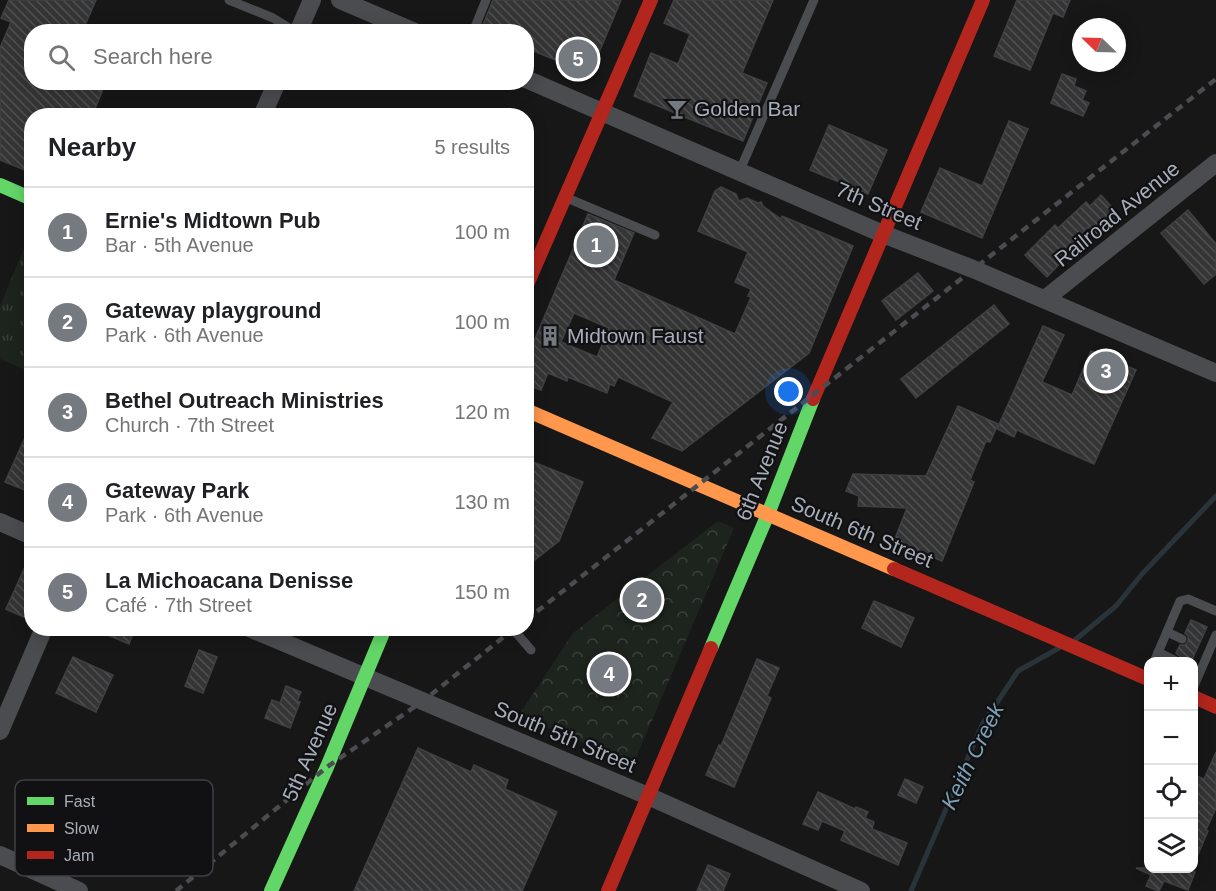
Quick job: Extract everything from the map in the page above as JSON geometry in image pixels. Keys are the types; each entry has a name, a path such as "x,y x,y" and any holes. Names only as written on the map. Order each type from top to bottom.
{"street":[{"path":"301,24 312,0"},
{"path":"340,0 396,24"},
{"path":"534,268 651,0"},
{"name":"6th Avenue","path":"608,891 983,0"},
{"name":"7th Street","path":"534,82 884,234 1216,373"},
{"path":"266,108 273,90"},
{"name":"Railroad Avenue","path":"1045,300 1216,163"},
{"path":"0,185 24,195"},
{"name":"South 6th Street","path":"534,413 1144,675"},
{"path":"0,522 24,532"},
{"path":"0,731 41,636"},
{"name":"South 5th Street","path":"270,636 648,796 861,891"},
{"name":"5th Avenue","path":"271,891 382,636"},
{"path":"1198,699 1216,707"},
{"path":"0,855 15,862"},
{"path":"46,876 79,891"}],"lane":[{"path":"229,0 283,24"},
{"path":"476,24 486,0"},
{"path":"740,170 814,0"},
{"path":"565,196 655,236"},
{"path":"1156,657 1180,601 1188,599 1216,611"},
{"path":"1167,632 1182,639"},
{"path":"1198,668 1216,635"},
{"path":"519,636 531,650"},
{"path":"1199,646 1209,650"}],"green space":[{"path":"24,249 24,369 0,359 0,306"},
{"path":"718,521 734,528 633,765 519,715 573,633"}],"building":[{"path":"9,0 96,0 86,24 24,24 24,90 103,90 95,108 24,108 24,170 0,160 0,48 11,22 1,18"},
{"path":"493,0 621,0 590,74 534,51 534,24 483,24"},
{"path":"674,0 773,0 742,73 767,83 743,141 634,96 651,53 678,64 690,34 664,23"},
{"path":"1017,0 1070,0 1063,17 1053,13 1030,70 994,56"},
{"path":"1062,74 1076,79 1074,86 1086,91 1082,100 1089,103 1083,116 1051,103"},
{"path":"1009,121 1028,129 982,238 921,212 940,168 982,186"},
{"path":"829,125 887,150 868,194 810,170"},
{"path":"721,187 736,194 739,201 747,198 761,202 781,219 782,216 853,246 809,353 682,451 652,438 673,402 618,377 614,386 610,384 607,393 568,377 567,381 548,373 541,390 534,388 534,341 588,214 634,233 614,280 735,334 751,297 748,296 751,289 735,282 748,252 698,231 715,191","holes":["574,313 609,328 597,357 561,342"]},
{"path":"1101,195 1119,215 1096,236 1088,227 1064,251 1068,255 1047,277 1025,255 1055,225 1058,228 1086,202 1090,206"},
{"path":"1188,210 1216,244 1216,274 1204,284 1161,233"},
{"path":"918,273 933,291 896,320 882,301"},
{"path":"994,305 1009,324 916,398 901,379"},
{"path":"1043,326 1064,335 1042,382 1072,395 1091,351 1136,370 1094,464 1017,430 1014,437 997,429"},
{"path":"958,406 998,424 990,442 986,441 970,480 974,482 942,561 894,541 907,508 858,506 859,496 846,491 853,474 926,476"},
{"path":"24,440 24,490 5,482"},
{"path":"534,462 583,482 559,541 534,561"},
{"path":"24,569 24,617 6,609"},
{"path":"874,601 914,618 901,647 862,628"},
{"path":"1191,620 1207,627 1193,657 1181,657 1176,653 1180,645 1185,645 1188,641 1185,633"},
{"path":"110,636 132,636 129,644"},
{"path":"199,650 217,657 203,693 185,686"},
{"path":"73,657 113,675 96,712 56,693"},
{"path":"757,659 779,668 767,696 771,698 734,787 706,775 719,745 721,746"},
{"path":"286,686 301,692 297,701 300,702 290,728 265,718 272,700 280,703"},
{"path":"418,748 471,772 474,765 508,780 505,789 557,812 522,891 354,891"},
{"path":"1216,752 1216,808 1198,855 1198,777 1204,779"},
{"path":"905,779 923,787 916,803 898,795"},
{"path":"818,792 855,809 856,807 868,812 865,818 874,822 872,829 907,843 898,865 841,840 845,831 822,821 818,830 803,824"},
{"path":"708,865 730,874 723,891 697,891"},
{"path":"1147,873 1195,873 1188,890 1164,881 1159,891 1146,886 1151,875"}],"waterway":[{"name":"Keith Creek","path":"1075,640 1116,606 1142,574 1216,496"},
{"name":"Keith Creek","path":"911,891 982,725 1018,671 1059,648"}],"railway":[{"path":"534,614 1216,79"},
{"path":"213,861 327,767 423,701 505,636"},
{"path":"176,891 194,876"}],"traffic: fast":[{"path":"0,185 24,196"},
{"path":"711,648 768,514 813,399"},
{"path":"271,891 327,767 382,636"}],"traffic: slow":[{"path":"534,413 894,569"}],"traffic: jam":[{"path":"534,269 651,0"},
{"path":"813,399 983,0"},
{"path":"894,569 1144,677"},
{"path":"608,891 711,648"},
{"path":"1198,699 1216,707"}],"place":[{"name":"La Michoacana Denisse","path":"578,59"},
{"name":"Golden Bar","path":"677,109"},
{"name":"Ernie's Midtown Pub","path":"596,245"},
{"name":"Midtown Faust","path":"550,336"},
{"name":"Bethel Outreach Ministries","path":"1106,371"},
{"name":"Gateway playground","path":"642,600"},
{"name":"Gateway Park","path":"609,674"}]}
